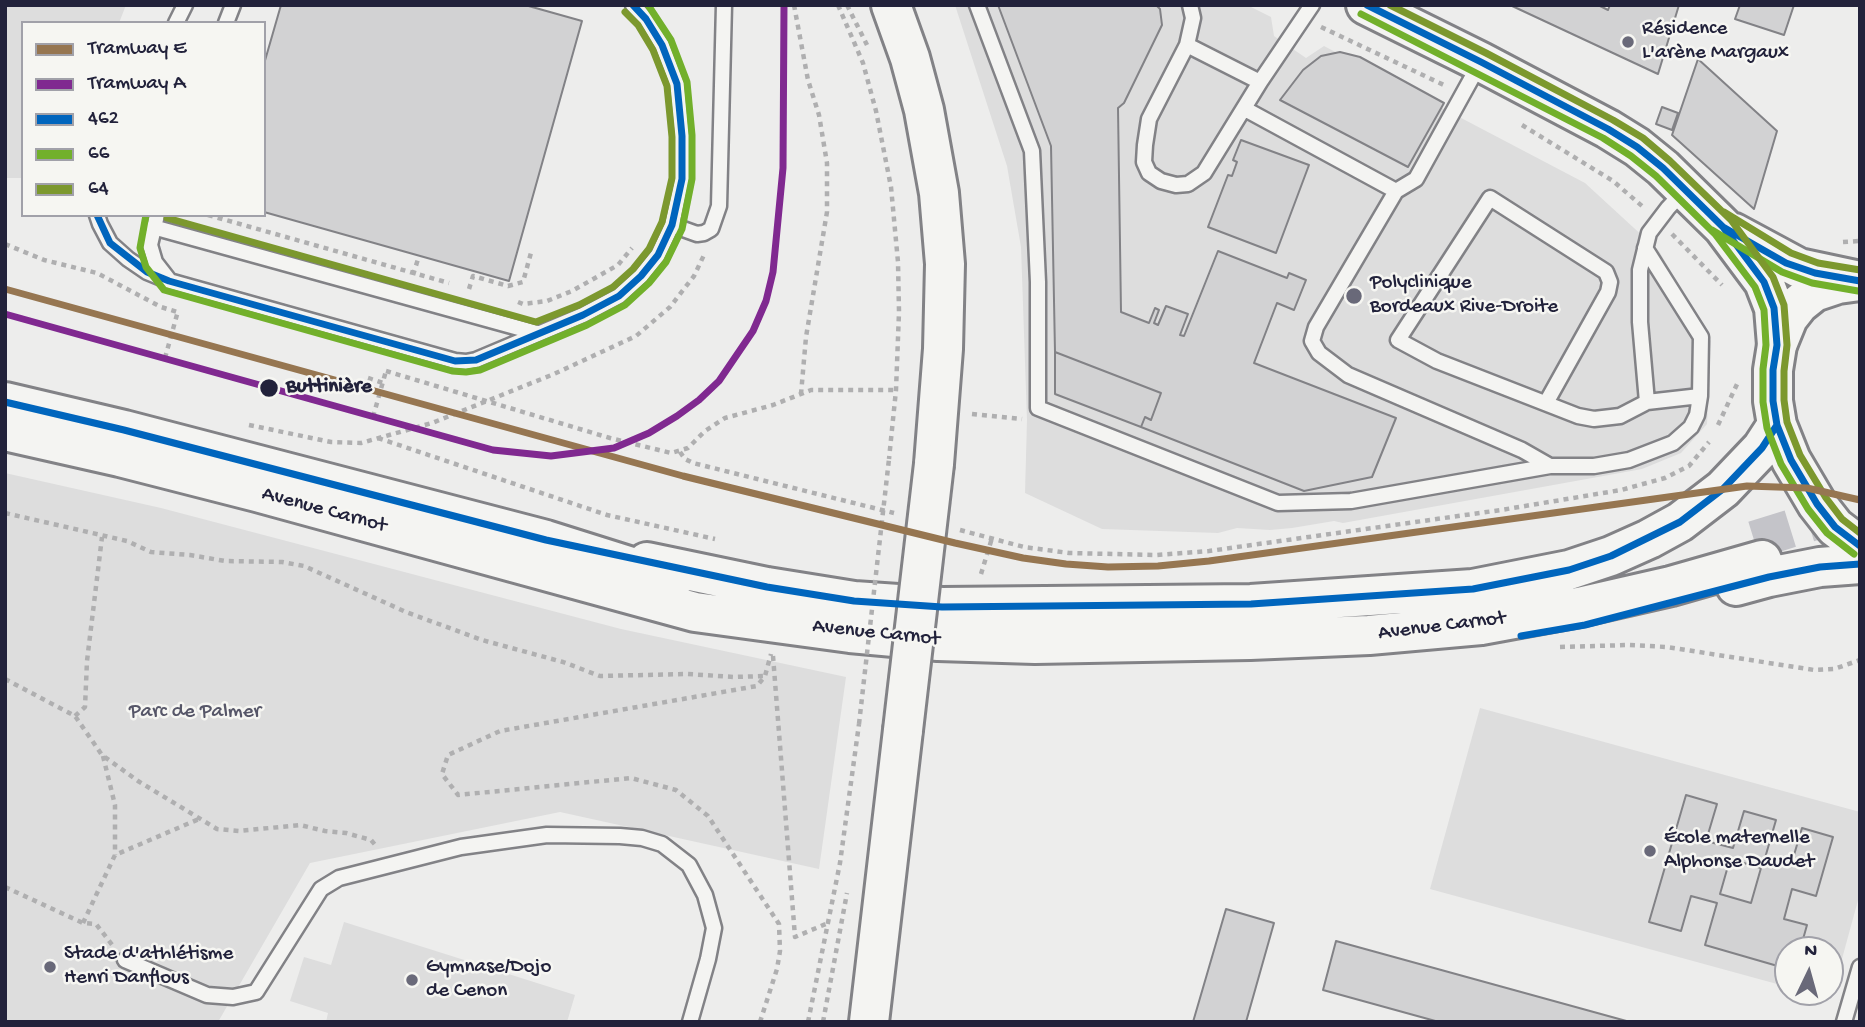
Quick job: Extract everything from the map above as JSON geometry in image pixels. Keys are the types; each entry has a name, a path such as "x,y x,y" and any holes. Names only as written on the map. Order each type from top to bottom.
{"main road":[{"path":"869,1022 940,411 945,264 939,193 920,97 910,58 891,5"},
{"path":"1366,5 1469,82 1608,129 1637,148 1723,226 1764,282 1774,308 1777,345"},
{"path":"1723,226 1786,263 1860,281"},
{"path":"1860,281 1838,284 1814,292 1799,304 1788,318 1777,345 1773,370 1773,401 1777,425 1791,460 1816,504 1835,527 1860,546"},
{"name":"Avenue Carnot","path":"5,402 124,430 546,541 697,587 766,602 852,615 928,622 1250,622 1363,615 1475,605 1758,550 1671,586 1481,625 1369,635 1035,644 938,641 850,633 695,612 257,492 5,431"},
{"path":"546,541 766,587 854,601 942,607 1251,604 1473,589 1569,570 1611,556 1649,539 1680,522 1723,489 1762,448 1777,425"},
{"path":"695,612 761,632 847,646 937,654 1047,658 1371,654 1484,643 1585,625 1769,576 1820,567 1860,564"}],"lane":[{"path":"177,21 185,5"},
{"path":"98,217 110,243 147,272 169,281 455,361 476,360 583,315 619,296 641,276 657,255 672,225 682,179 681,108 677,84 662,45 646,19 633,5"},
{"path":"672,225 697,234 704,233 711,229 719,206 724,5"},
{"path":"977,5 1032,151 1038,282 1038,408 1278,503 1351,501 1550,466 1594,466 1629,460 1673,443 1691,427 1697,415 1701,337 1645,248"},
{"path":"1190,5 1193,18 1187,45 1149,119 1144,162 1149,173 1161,181 1176,185 1188,184 1204,173 1260,82 1312,5"},
{"path":"1187,45 1260,82"},
{"path":"1469,82 1416,179 1396,191 1316,327 1312,341 1319,353 1348,375 1522,450 1550,466"},
{"path":"1245,109 1396,191"},
{"path":"1647,402 1640,322 1640,270 1649,233 1685,190"},
{"path":"1546,403 1608,292 1609,282 1606,272 1490,198 1398,340 1437,361 1546,403 1594,419 1620,416 1647,402 1700,396"},
{"path":"169,281 155,262 150,245 155,221 537,333"},
{"path":"125,960 207,995 233,997 256,992 321,889 339,878 461,847 547,835 642,838 662,844 689,865 705,895 713,928 708,959 690,1022"},
{"path":"1844,1022 1860,967"}],"path":[{"path":"794,5 827,163 827,212 806,337 802,394"},
{"path":"808,1022 840,863 859,724 896,390 898,262 891,187 876,111 863,63 838,5"},
{"path":"847,5 870,51"},
{"path":"1304,19 1469,82"},
{"path":"1394,54 1469,82"},
{"path":"1516,121 1612,181 1658,219 1724,288"},
{"path":"1527,121 1538,126"},
{"path":"215,217 469,289 473,276 508,286 523,282 532,249"},
{"path":"704,233 707,248 694,276 670,307 636,336 589,359 432,422 377,438 607,515 728,542"},
{"path":"510,300 523,304 547,301 572,291 618,265 639,240"},
{"path":"5,244 44,260 97,273 161,307 177,312"},
{"path":"174,324 182,326"},
{"path":"386,371 610,438 671,453 680,452 725,418 811,390 896,390"},
{"path":"368,379 383,383"},
{"path":"940,411 1027,420"},
{"path":"680,452 685,459 693,463 903,515"},
{"path":"5,513 127,541 151,552 225,561 282,562 304,566 406,612 600,676 765,676"},
{"path":"952,527 992,538 978,585"},
{"path":"75,716 85,706 87,661 102,537"},
{"path":"874,572 887,573"},
{"path":"1550,648 1629,645 1667,647 1814,670 1833,669 1860,660"},
{"path":"760,1022 779,960 779,924 708,816 676,790 631,778 458,794 442,774 448,755 500,731 757,686 765,676 772,648 795,937 828,923"},
{"path":"859,660 872,661"},
{"path":"5,679 75,716 102,755 138,781 217,828 239,831 300,825 325,831 346,832 371,839 389,865"},
{"path":"83,923 115,855 115,806 102,755"},
{"path":"115,855 200,818"},
{"path":"5,887 83,923 96,924 125,960"},
{"path":"823,1022 848,888"}],"shaded area":[{"path":"5,5 126,5 120,21 21,21 21,178 5,178"},
{"name":"Polyclinique Bordeaux Rive-Droite","path":"955,5 1247,5 1271,17 1274,36 1306,58 1324,46 1585,183 1659,251 1711,341 1707,424 1681,453 1642,469 1343,523 1334,521 1270,530 1237,528 1218,533 1102,529 1025,493 1027,420 1021,247 1007,166"},
{"name":"Parc de Palmer","path":"5,473 161,508 621,629 846,677 819,869 560,812 310,863 218,1022 5,1022"},
{"name":"École maternelle Alphonse Daudet","path":"1480,708 1860,812 1860,893 1844,951 1844,936 1774,936 1774,983 1430,889"},
{"name":"Gymnase/Dojo de Cenon","path":"344,922 575,995 567,1022 326,1022 328,1013 290,1001 304,957 331,965"}],"building":[{"path":"281,5 525,5 582,21 509,281 266,213 266,57"},
{"path":"998,5 1156,5 1160,9 1162,25 1124,103 1118,108 1121,312 1149,323 1155,308 1159,310 1154,323 1158,325 1166,306 1188,314 1180,335 1184,336 1218,251 1287,278 1289,273 1306,280 1294,310 1277,303 1254,363 1396,418 1372,477 1304,491 1141,427 1145,417 1151,420 1161,393 1055,352 1051,146"},
{"name":"Résidence L'arène Margaux","path":"1510,5 1598,5 1608,10 1610,5 1679,5 1658,74"},
{"path":"1740,5 1794,5 1784,35 1735,19"},
{"path":"1340,52 1360,57 1444,103 1408,167 1280,100 1303,70 1321,56"},
{"path":"1698,59 1777,131 1754,209 1672,135"},
{"path":"1662,107 1678,113 1672,130 1656,124"},
{"path":"1241,140 1309,165 1276,253 1208,227 1228,175 1232,176 1237,162 1233,160"},
{"path":"1055,352 1161,393 1151,420 1145,417 1141,427 1055,394"},
{"path":"1686,795 1717,804 1706,841 1733,848 1744,811 1776,820 1765,858 1791,865 1802,828 1833,837 1816,896 1792,889 1784,919 1807,925 1804,936 1774,936 1774,965 1705,945 1717,903 1691,896 1681,931 1649,922","holes":["1730,859 1761,868 1751,903 1720,894"]},
{"path":"1226,909 1274,923 1246,1022 1193,1022"},
{"path":"1336,941 1630,1022 1439,1022 1323,990"}],"tunnel":[{"path":"1754,540 1860,507"}],"tram line":[{"name":"A","path":"5,314 493,450 551,456 614,448 649,433 677,416 719,381 753,331 766,301 773,272 783,168 784,5"},
{"name":"E","path":"5,289 683,476 955,543 1066,564 1158,566 1209,561 1747,486 1807,488 1860,500"}],"transit line":[{"name":"462","path":"98,217 110,243 147,272 169,281 455,361 476,360 583,315 619,296 641,276 658,255 672,225 682,179 682,136 677,84 662,45 646,19 633,5"},
{"name":"66","path":"146,217 140,248 146,267 164,290 452,371 480,370 587,325 625,305 649,283 666,262 682,229 692,179 692,135 687,82 671,40 648,5"},
{"name":"462","path":"5,402 124,430 546,540 767,587 854,601 942,607 1251,604 1473,589 1569,570 1611,556 1680,522 1723,489 1762,448 1777,425 1773,401 1773,370 1777,345 1774,308 1764,282 1723,227 1663,168 1637,147 1481,62 1367,5"},
{"name":"64","path":"1390,5 1486,53 1643,138 1731,220 1773,277 1784,305 1787,345 1784,400 1787,422 1800,455 1842,519 1860,533"},
{"name":"64","path":"167,218 536,322 579,305 613,287 633,269 649,249 662,222 672,178 672,137 667,86 653,50 638,25 625,12"},
{"name":"66","path":"1361,14 1603,138 1656,176 1715,234 1755,287 1764,310 1766,345 1763,402 1767,428 1781,464 1808,509 1827,533 1854,554"},
{"name":"64","path":"1724,212 1791,253 1818,263 1860,270"},
{"name":"462","path":"1723,227 1786,263 1815,273 1860,281"},
{"name":"66","path":"1712,230 1782,272 1812,283 1858,291"},
{"name":"462","path":"1773,375 1777,425 1791,460 1817,504 1835,527 1860,546"},
{"name":"462","path":"1521,636 1585,625 1769,577 1820,567 1860,564"}],"place":[{"name":"Résidence L'arène Margaux","path":"1628,42"},
{"name":"Polyclinique Bordeaux Rive-Droite","path":"1354,296"},
{"name":"Buttinière","path":"269,388"},
{"name":"École maternelle Alphonse Daudet","path":"1650,851"},
{"name":"Stade d'athlétisme Henri Danflous","path":"50,967"},
{"name":"Gymnase/Dojo de Cenon","path":"412,980"}]}
